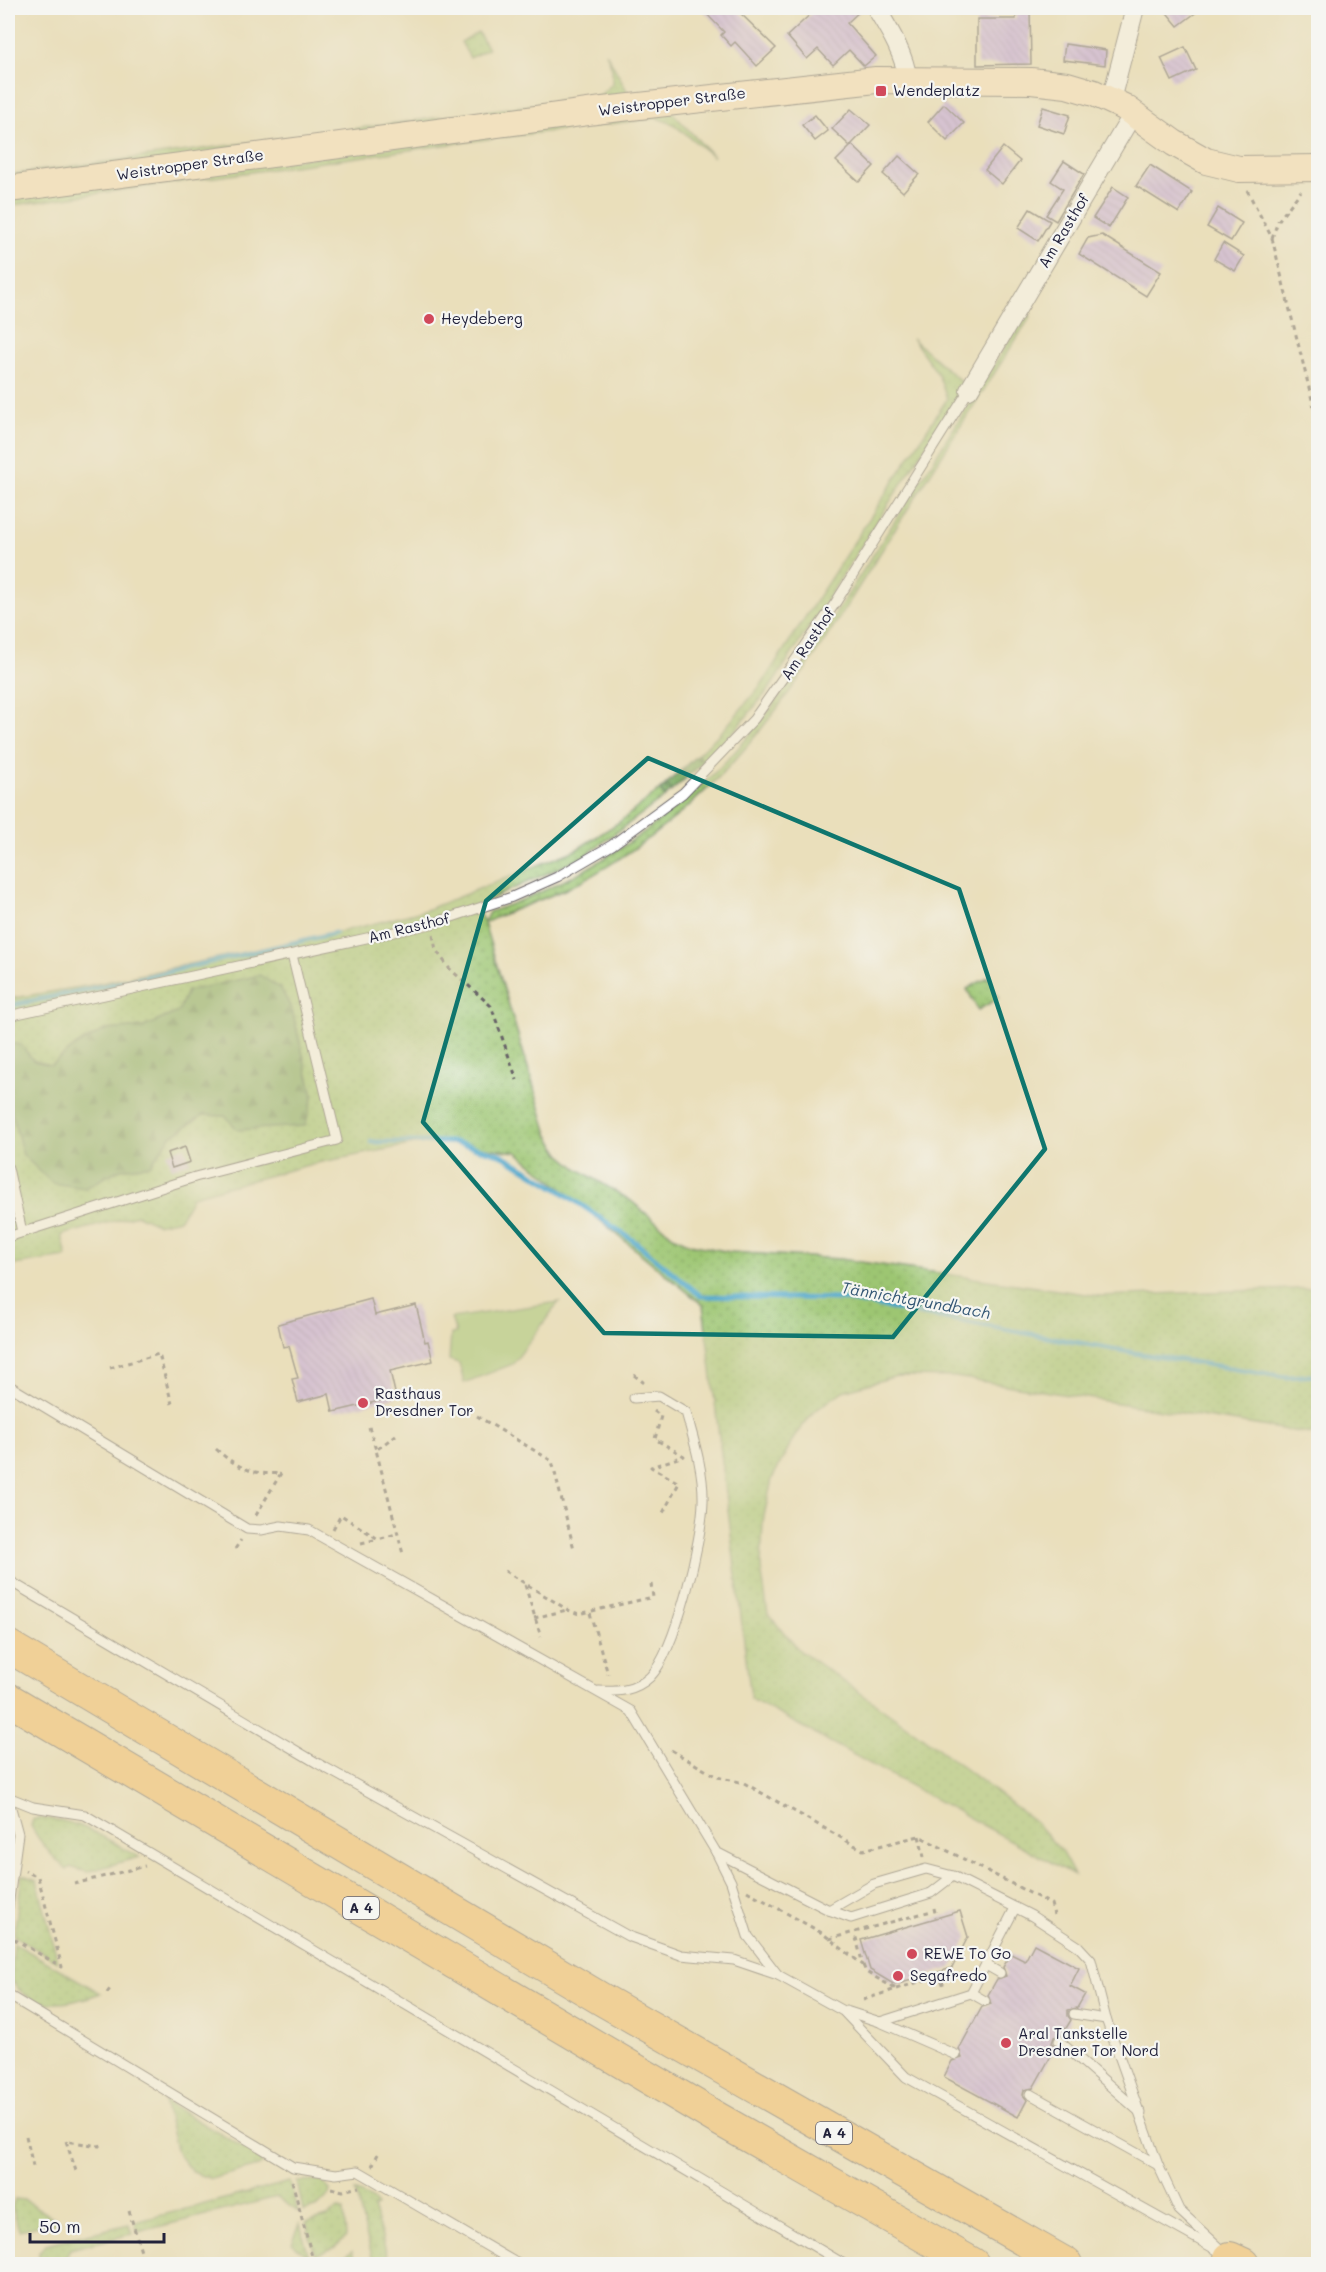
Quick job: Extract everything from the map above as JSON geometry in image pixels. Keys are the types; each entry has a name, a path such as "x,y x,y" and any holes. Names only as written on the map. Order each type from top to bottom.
{"highway":[{"name":"A 4","path":"8,1646 603,2000 1066,2265"},
{"name":"A 4","path":"8,1699 715,2117 973,2265"}],"street":[{"path":"876,8 898,45 906,63 908,80"},
{"path":"1111,100 1135,8"},
{"name":"Weistropper Straße","path":"8,189 603,110 876,80 1067,85 1111,100 1134,112 1174,143 1206,161 1239,169 1318,168"},
{"name":"Am Rasthof","path":"969,390 1134,112"}],"lane":[{"name":"Am Rasthof","path":"8,1016 431,924 512,897 567,872 657,815 701,775 754,719 776,690 836,602 969,390"},
{"path":"8,1168 14,1235 195,1177 337,1140 292,955"},
{"path":"8,1385 247,1529 261,1530 281,1526 309,1530 598,1691 634,1715 716,1852 731,1882 748,1936 778,1975"},
{"path":"598,1691 633,1689 651,1676 680,1611 700,1533 703,1500 700,1468 686,1412 659,1396 634,1398"},
{"path":"8,1580 317,1763 628,1936 681,1955 734,1960 778,1975 843,2011 880,2022 956,2055"},
{"path":"8,1797 33,1807 85,1815 844,2265"},
{"path":"8,1797 18,1834 8,1907"},
{"path":"716,1852 829,1910 851,1918 931,1893 953,1876"},
{"path":"829,1910 874,1884 926,1869 953,1876 1058,1931 1091,1960 1106,2019 1142,2114 1158,2165 1179,2210 1237,2261"},
{"path":"880,2022 971,1993 1015,1908"},
{"path":"986,1965 1000,1973"},
{"path":"971,1993 985,2001"},
{"path":"8,1995 293,2167 336,2174 358,2171 518,2265"},
{"path":"843,2011 906,2077 1237,2261"},
{"path":"1074,2014 1106,2019"},
{"path":"1059,2041 1142,2114"},
{"path":"1030,2094 1158,2165"}],"path":[{"path":"1239,169 1242,181 1272,238 1318,424"},
{"path":"1272,238 1290,202 1304,189"},
{"path":"431,924 436,950 449,968 491,1006 517,1080"},
{"path":"110,1368 159,1354 172,1404"},
{"path":"634,1375 643,1382 634,1398 661,1416 655,1439 684,1456 651,1467 679,1483 663,1513"},
{"path":"477,1416 552,1461 574,1549"},
{"path":"369,1426 403,1554"},
{"path":"376,1450 396,1435"},
{"path":"216,1449 242,1469 263,1475 281,1473 235,1549"},
{"path":"332,1530 340,1515 378,1539"},
{"path":"356,1545 396,1534"},
{"path":"505,1571 568,1610 579,1614 653,1597 651,1584"},
{"path":"524,1584 541,1637"},
{"path":"534,1618 568,1610"},
{"path":"590,1613 608,1674"},
{"path":"666,1742 672,1751 717,1777 744,1783 863,1850 919,1836 1051,1904 1058,1931"},
{"path":"74,1884 164,1861"},
{"path":"14,1866 38,1877 62,1967 14,1939"},
{"path":"731,1882 829,1939 863,1965"},
{"path":"829,1939 855,1934 935,1910"},
{"path":"855,1934 866,1972 896,1989"},
{"path":"863,2000 955,1971"},
{"path":"939,1972 948,2000"},
{"path":"107,1993 112,1986"},
{"path":"26,2136 34,2171"},
{"path":"76,2171 66,2141 99,2146 104,2144"},
{"path":"373,2164 378,2154"},
{"path":"298,2181 291,2181 314,2265"},
{"path":"330,2188 343,2191"},
{"path":"129,2211 145,2265"}],"highlighted area":[{"path":"648,758 959,889 1045,1149 893,1337 604,1333 423,1122 486,901"}],"green space":[{"path":"478,32 488,49 470,58 461,42"},
{"path":"606,52 632,100 8,182 8,175 599,96 612,84 612,69"},
{"path":"671,111 714,157 673,124 657,118 480,140 8,206 8,197"},
{"path":"1024,313 1031,316 832,630 783,700 729,766 667,824 619,859 568,888 484,923 548,1134 560,1154 578,1169 630,1200 673,1236 690,1244 730,1252 840,1259 1100,1296 1318,1288 1318,1435 955,1377 897,1376 843,1391 815,1411 796,1434 772,1479 763,1521 761,1568 768,1614 799,1650 919,1734 1034,1821 1061,1851 1074,1875 751,1699 703,1305 517,1152 430,1141 312,1164 193,1196 180,1219 157,1224 137,1215 62,1235 67,1257 8,1266 8,1098 23,1155 85,1188 120,1169 150,1165 171,1136 203,1115 225,1116 313,1095 292,1010 281,989 178,1012 144,1027 105,1030 77,1045 51,1065 34,1061 21,1045 8,1043 8,999 92,985 356,928 426,910 576,850 618,823 660,790 666,796 583,857 475,906 484,922 489,912 566,879 639,836 705,782 761,721 791,681 890,529 1007,344"},
{"path":"912,338 965,385 770,688 737,728 704,762 697,755 726,727 761,685 947,399 938,374"},
{"path":"697,755 704,762 666,796 663,795 660,790"},
{"path":"260,975 281,989 292,1010 313,1096 305,1126 238,1130 225,1116 203,1115 171,1136 150,1165 120,1169 85,1188 52,1183 23,1155 8,1098 8,1043 21,1045 34,1061 51,1065 77,1045 105,1030 144,1027 178,1012 187,991"},
{"path":"988,977 999,998 978,1010 967,989"},
{"path":"559,1302 513,1364 464,1383 459,1363 449,1360 451,1334 456,1333 451,1318"},
{"path":"33,1819 62,1821 89,1830 139,1857 87,1872 70,1867 67,1870 38,1838 31,1826"},
{"path":"22,1874 37,1880 58,1962 14,1936"},
{"path":"14,1943 101,1993 64,2003 40,2002 29,1997 19,1990 11,1979"},
{"path":"164,2101 261,2158 262,2165 211,2179 192,2172 177,2153"},
{"path":"321,2181 330,2190 329,2195 318,2206 303,2211 297,2182"},
{"path":"290,2182 298,2212 277,2197 138,2232 135,2222"},
{"path":"355,2191 374,2200 377,2206 373,2207 390,2264 374,2264"},
{"path":"15,2199 25,2200 60,2222 19,2230 12,2207"},
{"path":"338,2208 344,2211 346,2236 336,2247 315,2255 306,2223 327,2217"},
{"path":"129,2224 132,2234 70,2249 62,2264 39,2262 39,2252 46,2244"},
{"path":"300,2224 309,2257 292,2243"},
{"path":"352,2251 356,2264 334,2264"}],"building":[{"path":"701,8 735,8 776,48 757,66 735,42 731,46 721,35 724,32"},
{"path":"817,8 863,8 847,23 876,56 864,66 849,50 833,65 818,49 807,59 787,36"},
{"path":"1016,8 1030,8 1031,64 977,65 977,19 1016,19"},
{"path":"1163,8 1202,8 1178,26"},
{"path":"1065,44 1106,50 1105,65 1063,60"},
{"path":"1185,47 1196,70 1172,81 1161,58"},
{"path":"944,104 964,123 947,141 928,122"},
{"path":"1043,107 1070,115 1064,134 1037,125"},
{"path":"851,109 870,125 850,146 832,129"},
{"path":"815,115 828,131 815,141 802,125"},
{"path":"852,145 874,166 859,182 836,161"},
{"path":"1003,147 1020,161 1002,184 985,170"},
{"path":"899,156 919,174 903,192 883,174"},
{"path":"1064,161 1084,174 1056,221 1046,215 1063,189 1051,181"},
{"path":"1150,165 1192,192 1179,213 1136,186"},
{"path":"1113,187 1128,197 1109,228 1093,218"},
{"path":"1218,208 1242,223 1231,241 1207,227"},
{"path":"1030,209 1050,221 1038,241 1018,228"},
{"path":"1102,235 1161,272 1146,296 1079,254 1088,238"},
{"path":"1223,243 1244,256 1235,271 1214,259"},
{"path":"185,1147 190,1162 172,1168 167,1153"},
{"path":"371,1299 375,1315 416,1305 425,1342 428,1341 433,1361 390,1371 396,1397 333,1412 329,1394 298,1402 292,1379 298,1378 289,1346 283,1347 278,1324"},
{"name":"REWE To Go","path":"960,1911 968,1937 952,1968 895,1985 870,1970 861,1940"},
{"path":"1034,1944 1079,1968 1070,1986 1085,1994 1077,2008 1068,2010 1071,2020 1062,2035 1054,2037 1052,2043 1056,2047 1033,2088 1024,2090 1023,2095 1027,2100 1018,2117 944,2077 952,2061 962,2058 959,2049 982,2007 991,2004 988,1995 997,1979 1006,1976 1003,1967 1011,1954 1025,1961"}],"waterway":[{"path":"8,1006 124,982 335,933"},
{"name":"Tännichtgrundbach","path":"371,1142 454,1142 500,1154 558,1189 634,1241 701,1296 840,1299 1135,1353 1287,1377 1318,1375"}],"place":[{"name":"Wendeplatz","path":"881,91"},
{"name":"Heydeberg","path":"429,319"},
{"name":"Rasthaus Dresdner Tor","path":"363,1403"},
{"name":"REWE To Go","path":"912,1954"},
{"name":"Segafredo","path":"898,1976"},
{"name":"Aral Tankstelle Dresdner Tor Nord","path":"1006,2043"}]}
